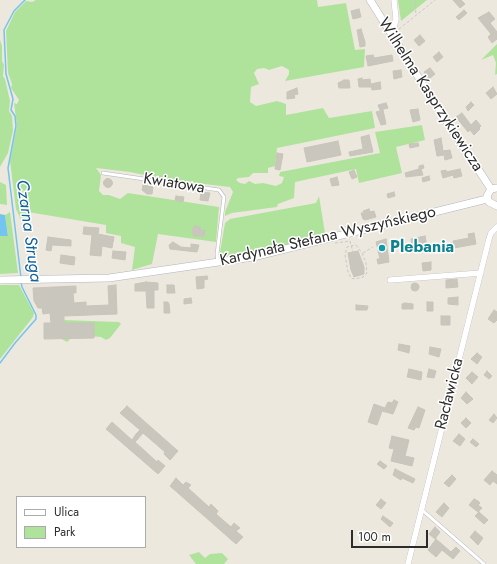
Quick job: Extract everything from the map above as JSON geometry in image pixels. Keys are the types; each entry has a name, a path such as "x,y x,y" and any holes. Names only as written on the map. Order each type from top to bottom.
{"street":[{"name":"Wilhelma Kasprzykiewicza","path":"370,0 494,188"},
{"path":"392,35 396,19 394,0"},
{"path":"494,188 487,194 487,199 491,205 497,206"},
{"name":"Kardynała Stefana Wyszyńskiego","path":"0,280 109,278 253,257 315,245 487,199"},
{"name":"Racławicka","path":"408,564 491,233 497,227"},
{"path":"390,280 481,272"}],"lane":[{"name":"Kwiatowa","path":"103,173 219,190 224,197 217,254 218,262"},
{"path":"422,510 484,564"}],"path":[{"path":"415,0 416,15"},
{"path":"392,35 434,0"},
{"path":"350,242 353,252"},
{"path":"356,245 362,253 366,263 367,273 363,277 355,279 351,278 345,263 347,247 352,246 356,245"},
{"path":"362,253 373,247"}],"green space":[{"path":"36,0 317,0 318,7 346,3 355,50 365,49 364,67 285,81 289,74 289,70 282,66 269,70 264,68 257,69 254,73 259,84 251,87 250,102 256,106 277,101 286,104 286,115 323,108 329,118 372,111 375,128 277,148 275,166 268,168 268,173 253,173 249,177 238,178 236,180 240,183 245,184 249,181 255,184 263,183 276,186 282,183 284,177 279,176 280,172 380,153 375,132 422,125 425,140 396,147 402,173 359,183 356,169 295,182 294,198 278,204 277,207 232,213 225,216 225,212 233,192 230,187 169,180 130,172 96,168 101,175 99,191 103,195 109,195 120,199 128,193 219,207 216,242 158,234 152,264 132,270 135,247 121,243 121,236 106,233 106,225 28,212 27,224 24,226 16,209 10,161 17,126 14,103 17,104 19,100 11,88 12,84 8,73 6,31 15,12 26,1 32,2"},
{"path":"398,0 427,0 401,21"},
{"path":"0,40 2,46 2,61 4,65 3,76 10,101 9,111 12,116 13,131 8,153 0,167"},
{"path":"497,44 497,74 495,75 496,63 493,55 481,60"},
{"path":"0,182 6,185 7,205 0,204"},
{"path":"319,196 325,233 287,246 219,258 225,223 230,219 316,203"},
{"path":"10,212 18,273 0,274 0,236 8,235 5,215"},
{"path":"0,285 19,285 34,313 33,317 0,359"},
{"path":"62,320 119,322 121,324 110,338 106,340 101,337 74,335 67,342 60,338"},
{"path":"199,552 205,558 210,554 222,553 228,559 224,564 196,564 189,555"}],"water":[{"path":"0,214 5,215 8,236 0,236"}],"building":[{"path":"453,0 461,0 465,4 460,8"},
{"path":"359,9 361,17 353,19 351,11"},
{"path":"464,10 467,13 459,20 456,17"},
{"path":"489,12 495,19 490,23 497,32 497,39 492,43 488,37 491,34 478,18"},
{"path":"361,29 365,46 360,47 357,30"},
{"path":"420,35 425,41 419,46 414,40"},
{"path":"439,52 443,57 437,62 433,57"},
{"path":"373,55 374,58 392,55 393,61 368,66 366,56"},
{"path":"430,68 435,74 429,79 424,72"},
{"path":"401,70 402,77 394,79 393,71"},
{"path":"362,78 362,80 370,79 371,87 359,87 358,79"},
{"path":"344,80 349,80 350,88 339,88 338,83"},
{"path":"380,82 381,89 372,90 371,84"},
{"path":"493,87 497,94 491,99 486,93"},
{"path":"297,88 298,94 294,95 295,98 287,99 287,92"},
{"path":"471,102 474,105 468,111 466,107"},
{"path":"386,103 388,108 380,110 378,105"},
{"path":"418,109 420,120 413,122 410,110"},
{"path":"383,110 386,124 381,125 376,112"},
{"path":"462,113 471,125 476,120 481,126 474,135 470,130 468,132 456,117"},
{"path":"369,135 373,152 350,156 349,152 363,149 361,137"},
{"path":"441,138 443,151 450,150 452,158 445,160 444,155 437,156 434,140"},
{"path":"338,141 341,155 307,162 304,148"},
{"path":"418,143 419,146 410,148 409,144"},
{"path":"277,153 283,154 280,170 275,169"},
{"path":"423,165 424,168 421,169 423,175 406,177 405,173 419,169 419,166"},
{"path":"460,169 462,176 454,178 453,175 443,178 441,171 446,170 446,172"},
{"path":"354,170 357,177 352,179 349,172"},
{"path":"429,176 430,180 423,182 422,178"},
{"path":"337,177 339,185 332,186 330,179"},
{"path":"106,179 110,179 112,183 110,187 106,187 104,185 104,181"},
{"path":"143,185 153,187 152,194 147,194 142,190"},
{"path":"201,192 210,193 208,201 200,200"},
{"path":"394,192 395,196 388,198 387,194"},
{"path":"176,196 184,197 183,202 175,200"},
{"path":"369,209 370,212 374,211 376,217 365,220 363,219 361,213 364,213 363,211"},
{"path":"195,226 200,227 200,230 205,230 204,236 193,236 193,228"},
{"path":"84,227 99,228 98,234 114,237 112,248 102,246 101,256 90,255 92,235 83,234"},
{"path":"474,233 476,244 454,248 453,241 469,238 468,234"},
{"path":"425,236 428,251 413,253 411,239"},
{"path":"48,237 71,240 71,246 52,245 51,251 46,250"},
{"path":"386,239 389,262 378,264 377,259 380,259 376,242"},
{"path":"173,242 181,247 191,248 191,244 199,245 197,252 170,249 169,245"},
{"path":"113,251 126,252 125,260 112,258"},
{"path":"358,251 364,267 364,274 354,277 351,270 348,253"},
{"path":"61,255 75,257 74,265 60,263"},
{"path":"431,262 431,270 423,271 422,263"},
{"path":"207,276 208,279 204,280 204,288 197,289 196,277"},
{"path":"457,279 458,287 446,288 446,280"},
{"path":"146,282 158,283 158,290 154,290 154,308 147,308 146,291 135,291 135,284"},
{"path":"413,283 417,283 419,287 417,291 413,291 411,289 411,285"},
{"path":"116,285 117,314 64,316 64,323 94,323 94,338 44,339 44,323 51,323 50,313 43,314 42,308 38,308 34,301 33,288 76,286 76,293 73,293 74,303 86,302 86,306 109,305 108,286"},
{"path":"167,285 174,285 175,293 167,293"},
{"path":"458,297 458,305 448,304 448,298"},
{"path":"191,298 192,303 184,304 184,299"},
{"path":"164,302 168,302 170,313 164,313"},
{"path":"427,302 433,302 433,311 427,311"},
{"path":"402,304 413,304 413,309 402,309"},
{"path":"356,305 368,306 367,310 356,310"},
{"path":"494,310 497,312 497,320 494,323 488,319"},
{"path":"441,316 450,316 450,325 441,325"},
{"path":"399,344 410,346 409,353 398,350"},
{"path":"430,347 441,349 439,357 429,354"},
{"path":"477,353 482,357 477,364 471,359"},
{"path":"409,369 422,372 421,380 407,377"},
{"path":"429,369 436,371 434,378 427,377"},
{"path":"487,371 492,376 489,379 484,375"},
{"path":"472,372 478,377 472,384 466,378"},
{"path":"466,392 473,399 467,404 461,398"},
{"path":"394,400 398,402 393,414 382,411 377,425 368,422 374,404 385,408 388,402 392,403"},
{"path":"127,406 178,451 170,460 164,454 165,452 143,433 135,442 157,462 158,460 165,466 158,474 106,429 112,422 132,440 140,430 120,413"},
{"path":"418,407 425,410 419,428 416,427 414,430 408,428"},
{"path":"494,414 497,418 493,423 489,420"},
{"path":"466,418 471,423 466,428 461,423"},
{"path":"459,434 465,439 460,446 453,441"},
{"path":"392,436 409,440 405,456 414,458 412,466 391,461 394,449 389,448"},
{"path":"473,439 479,444 476,447 470,442"},
{"path":"380,461 387,466 384,469 377,464"},
{"path":"395,469 415,479 413,483 402,478 401,480 393,475"},
{"path":"492,471 497,475 497,484 493,481 490,485 484,480"},
{"path":"452,475 456,479 449,487 444,483"},
{"path":"176,478 183,485 186,482 191,485 188,488 209,507 211,504 218,511 216,514 231,527 234,523 240,528 236,531 243,537 236,544 170,486"},
{"path":"381,499 386,503 381,509 376,505"},
{"path":"474,499 480,503 478,505 482,508 478,512 469,505"},
{"path":"444,503 449,508 442,517 436,512"},
{"path":"479,512 488,520 484,524 475,516"},
{"path":"383,516 393,523 390,527 381,519"},
{"path":"435,527 440,532 435,539 429,534"},
{"path":"475,531 483,538 478,545 470,537"},
{"path":"436,539 451,552 456,547 460,551 453,559 442,550 436,557 428,550"}],"waterway":[{"name":"Czarna Struga","path":"21,278 8,168 16,126 15,116 11,110 13,99 6,74 4,30 14,11 25,0"},
{"name":"Czarna Struga","path":"0,363 36,319 36,315 21,282"}],"place":[{"name":"Plebania","path":"382,248"}]}
